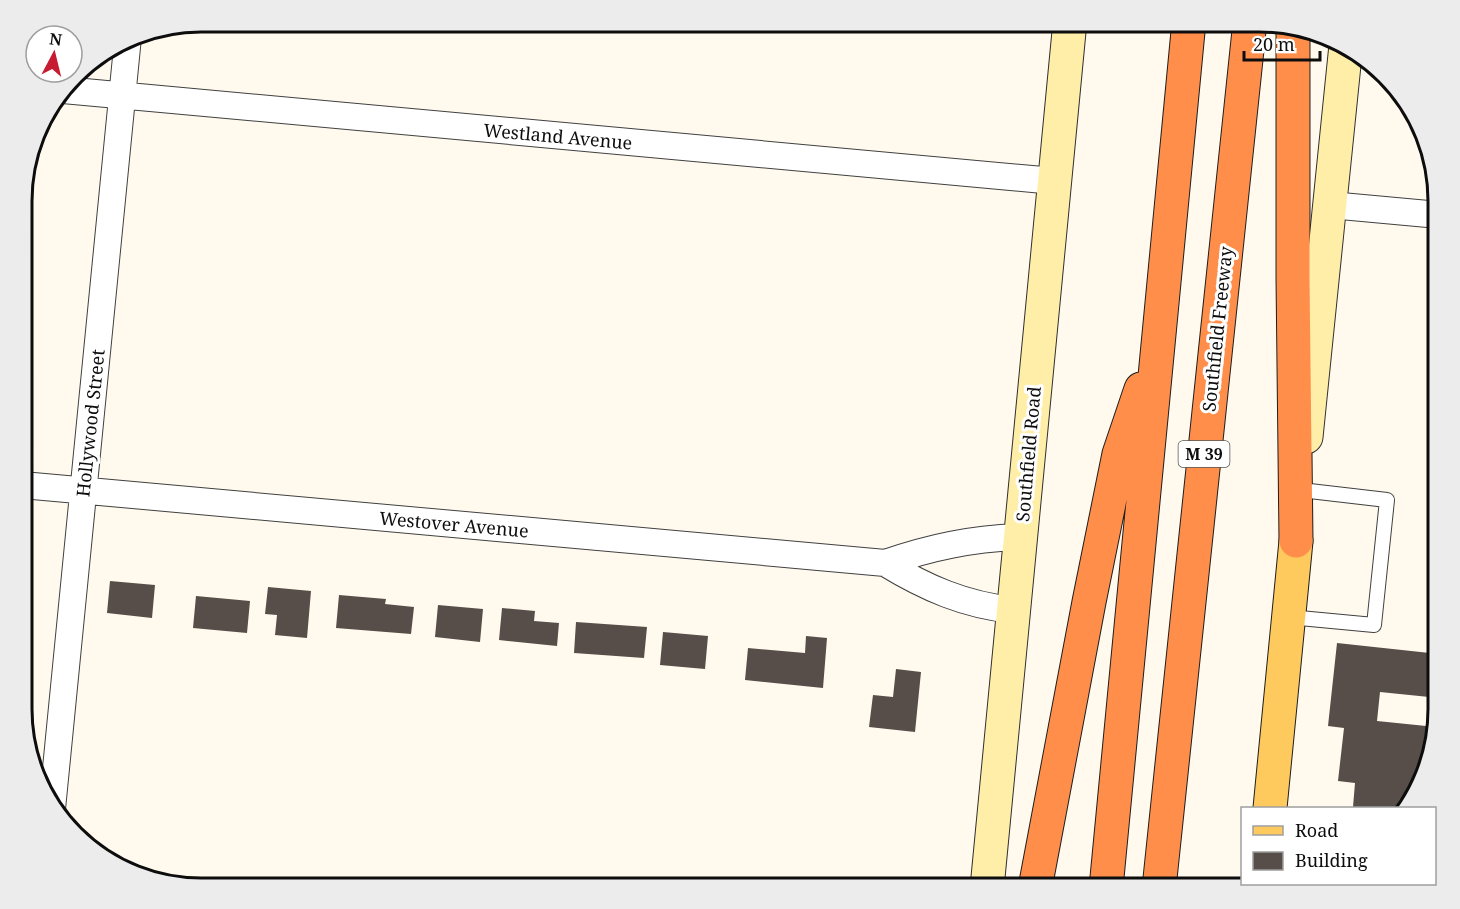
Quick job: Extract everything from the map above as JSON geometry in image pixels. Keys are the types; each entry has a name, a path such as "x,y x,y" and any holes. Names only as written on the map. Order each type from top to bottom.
{"highway":[{"path":"1107,877 1188,31"},
{"name":"Southfield Freeway","path":"1160,877 1249,31"},
{"path":"1293,35 1296,541"},
{"path":"1037,877 1119,454 1159,336"}],"main road":[{"name":"Southfield Road","path":"988,877 1069,31"},
{"path":"1270,807 1345,55"}],"street":[{"name":"Hollywood Street","path":"54,791 127,48"},
{"name":"Westland Avenue","path":"72,91 1054,181"},
{"path":"1330,205 1428,214"},
{"name":"Westover Avenue","path":"31,486 885,563 928,548 989,538 1020,537"},
{"name":"Westover Avenue","path":"885,563 919,584 983,606 1012,610"}],"lane":[{"path":"1288,617 1374,625 1387,500 1301,490"}],"building":[{"path":"110,581 155,585 152,618 107,613"},
{"path":"268,587 311,591 307,638 275,635 277,615 265,614"},
{"path":"339,595 386,599 385,604 414,607 411,634 336,628"},
{"path":"196,596 250,601 247,633 193,628"},
{"path":"438,605 483,609 480,642 435,637"},
{"path":"502,608 535,611 534,621 559,623 557,646 499,640"},
{"path":"576,622 647,627 644,658 574,653"},
{"path":"663,632 708,636 705,669 660,665"},
{"path":"806,636 827,638 823,688 745,680 748,648 805,653"},
{"path":"1337,643 1428,653 1428,697 1380,692 1377,721 1427,726 1420,763 1396,807 1353,807 1355,783 1338,781 1344,728 1328,726"},
{"path":"896,669 921,672 915,732 869,727 873,695 893,697"}]}
